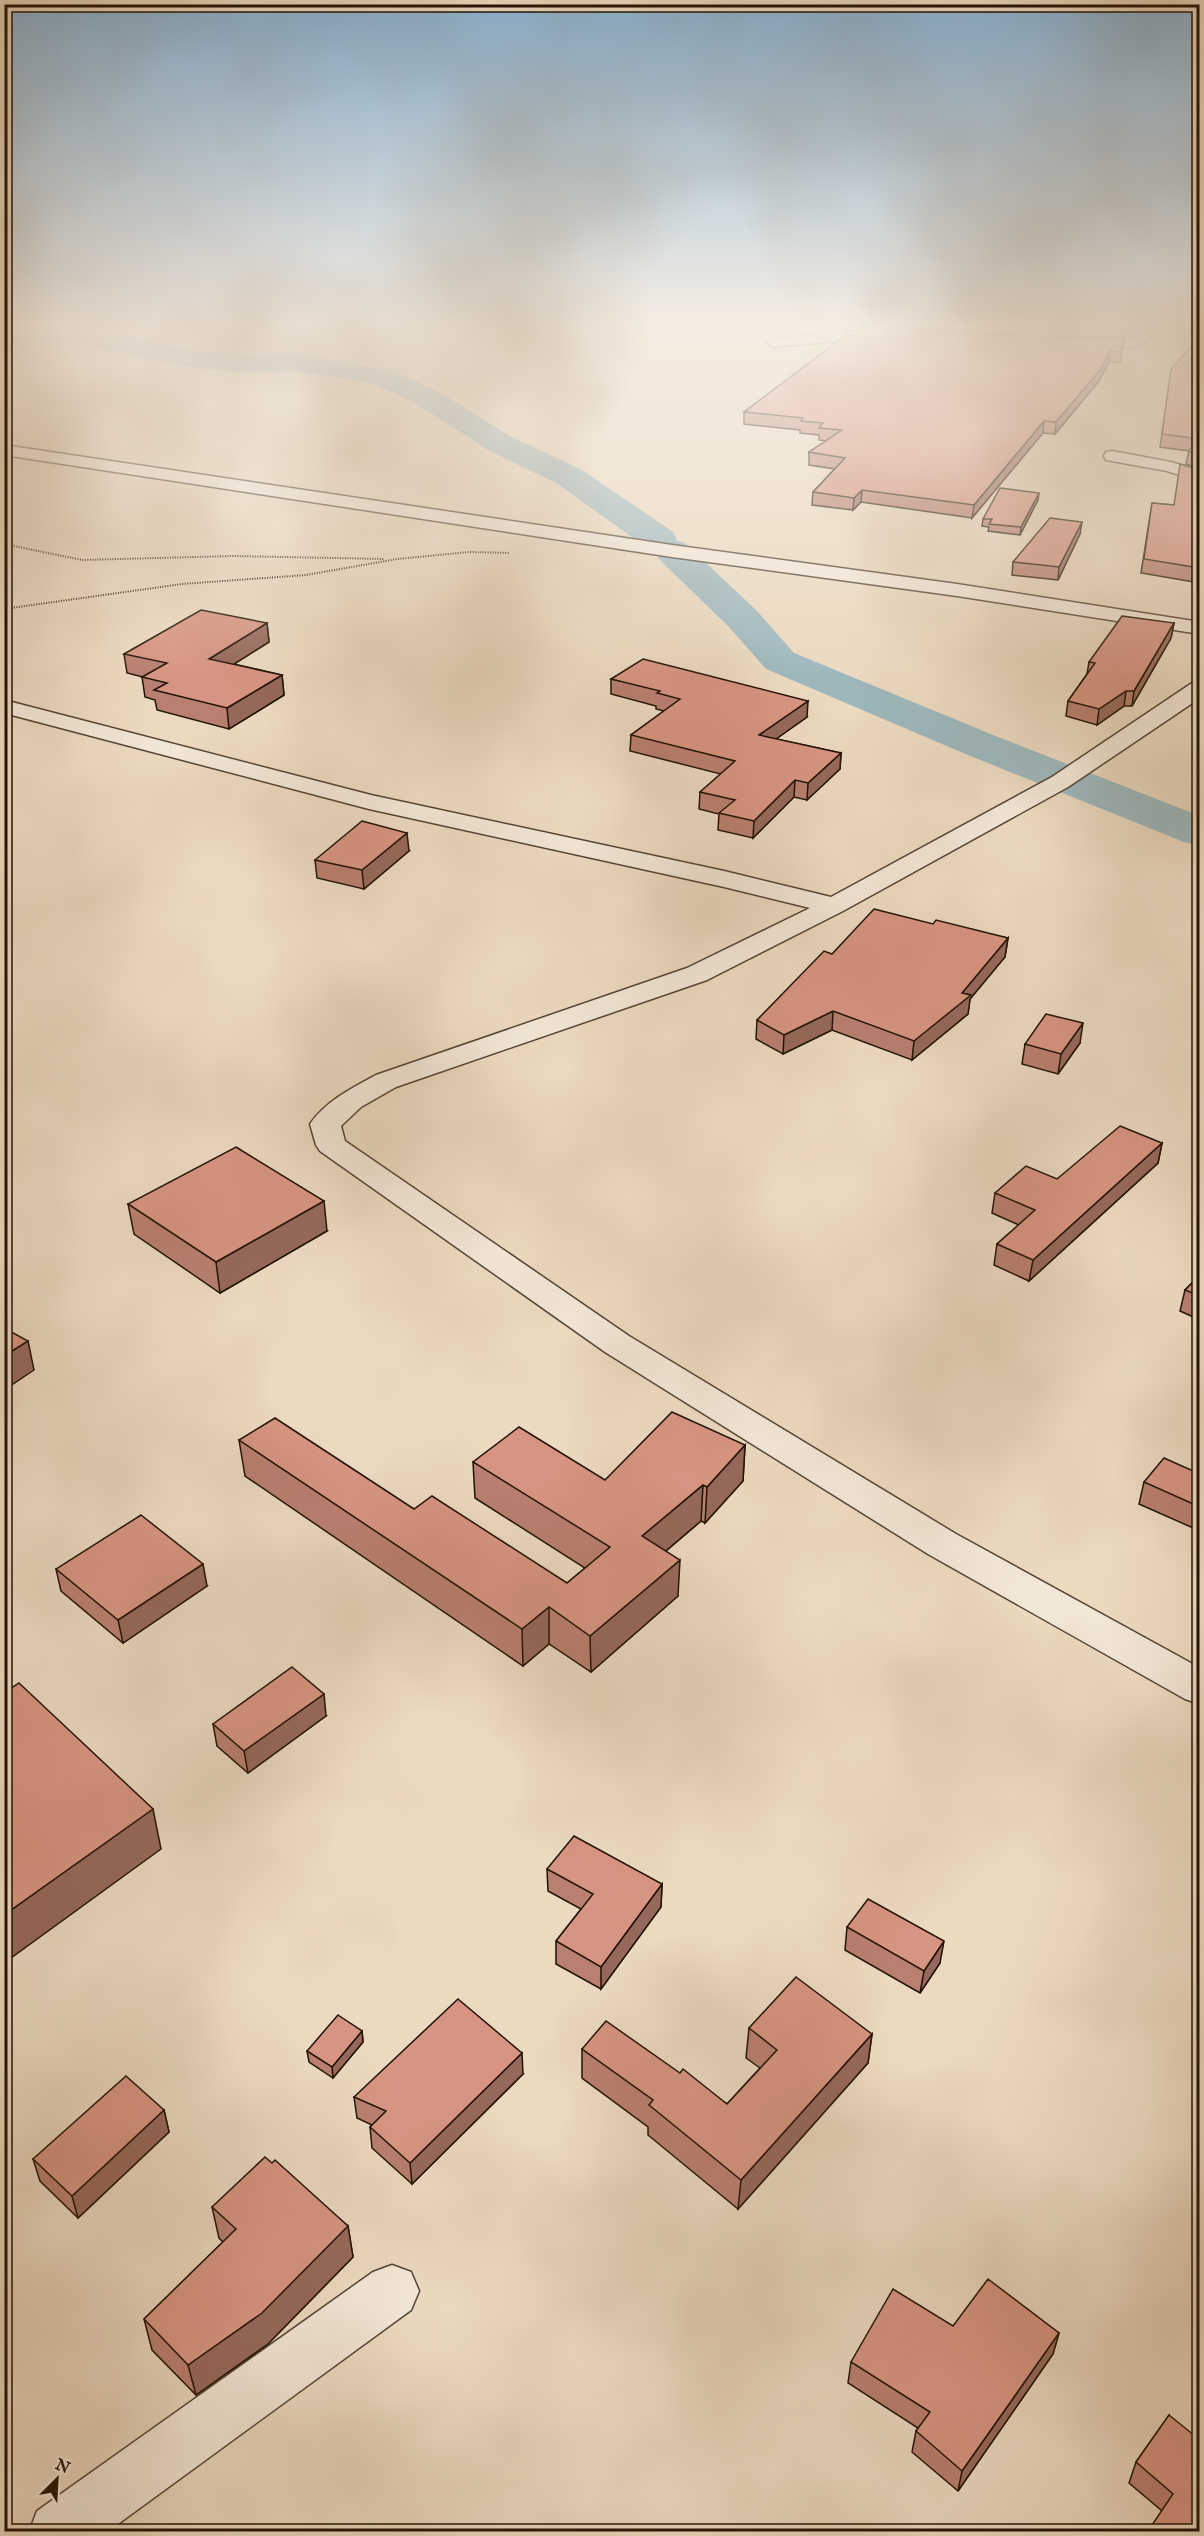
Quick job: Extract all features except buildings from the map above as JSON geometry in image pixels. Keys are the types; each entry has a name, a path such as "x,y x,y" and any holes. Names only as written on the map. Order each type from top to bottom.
{"street":[{"path":"4,450 672,551 957,590 1200,628"},
{"path":"1112,456 1171,467 1200,477"},
{"path":"1200,688 1070,776 834,906 697,974 386,1081 351,1101 325,1124 331,1145 616,1344 942,1544 1200,1688"},
{"path":"4,706 369,802 724,879 834,906"},
{"path":"58,2532 392,2291"}],"path":[{"path":"4,544 82,560 233,556 397,559"},
{"path":"4,609 182,584 306,575 397,559 469,552 515,553"}],"waterway":[{"path":"500,443 570,477 660,540"},
{"path":"672,551 743,619 780,661 983,746 1200,832"}]}
